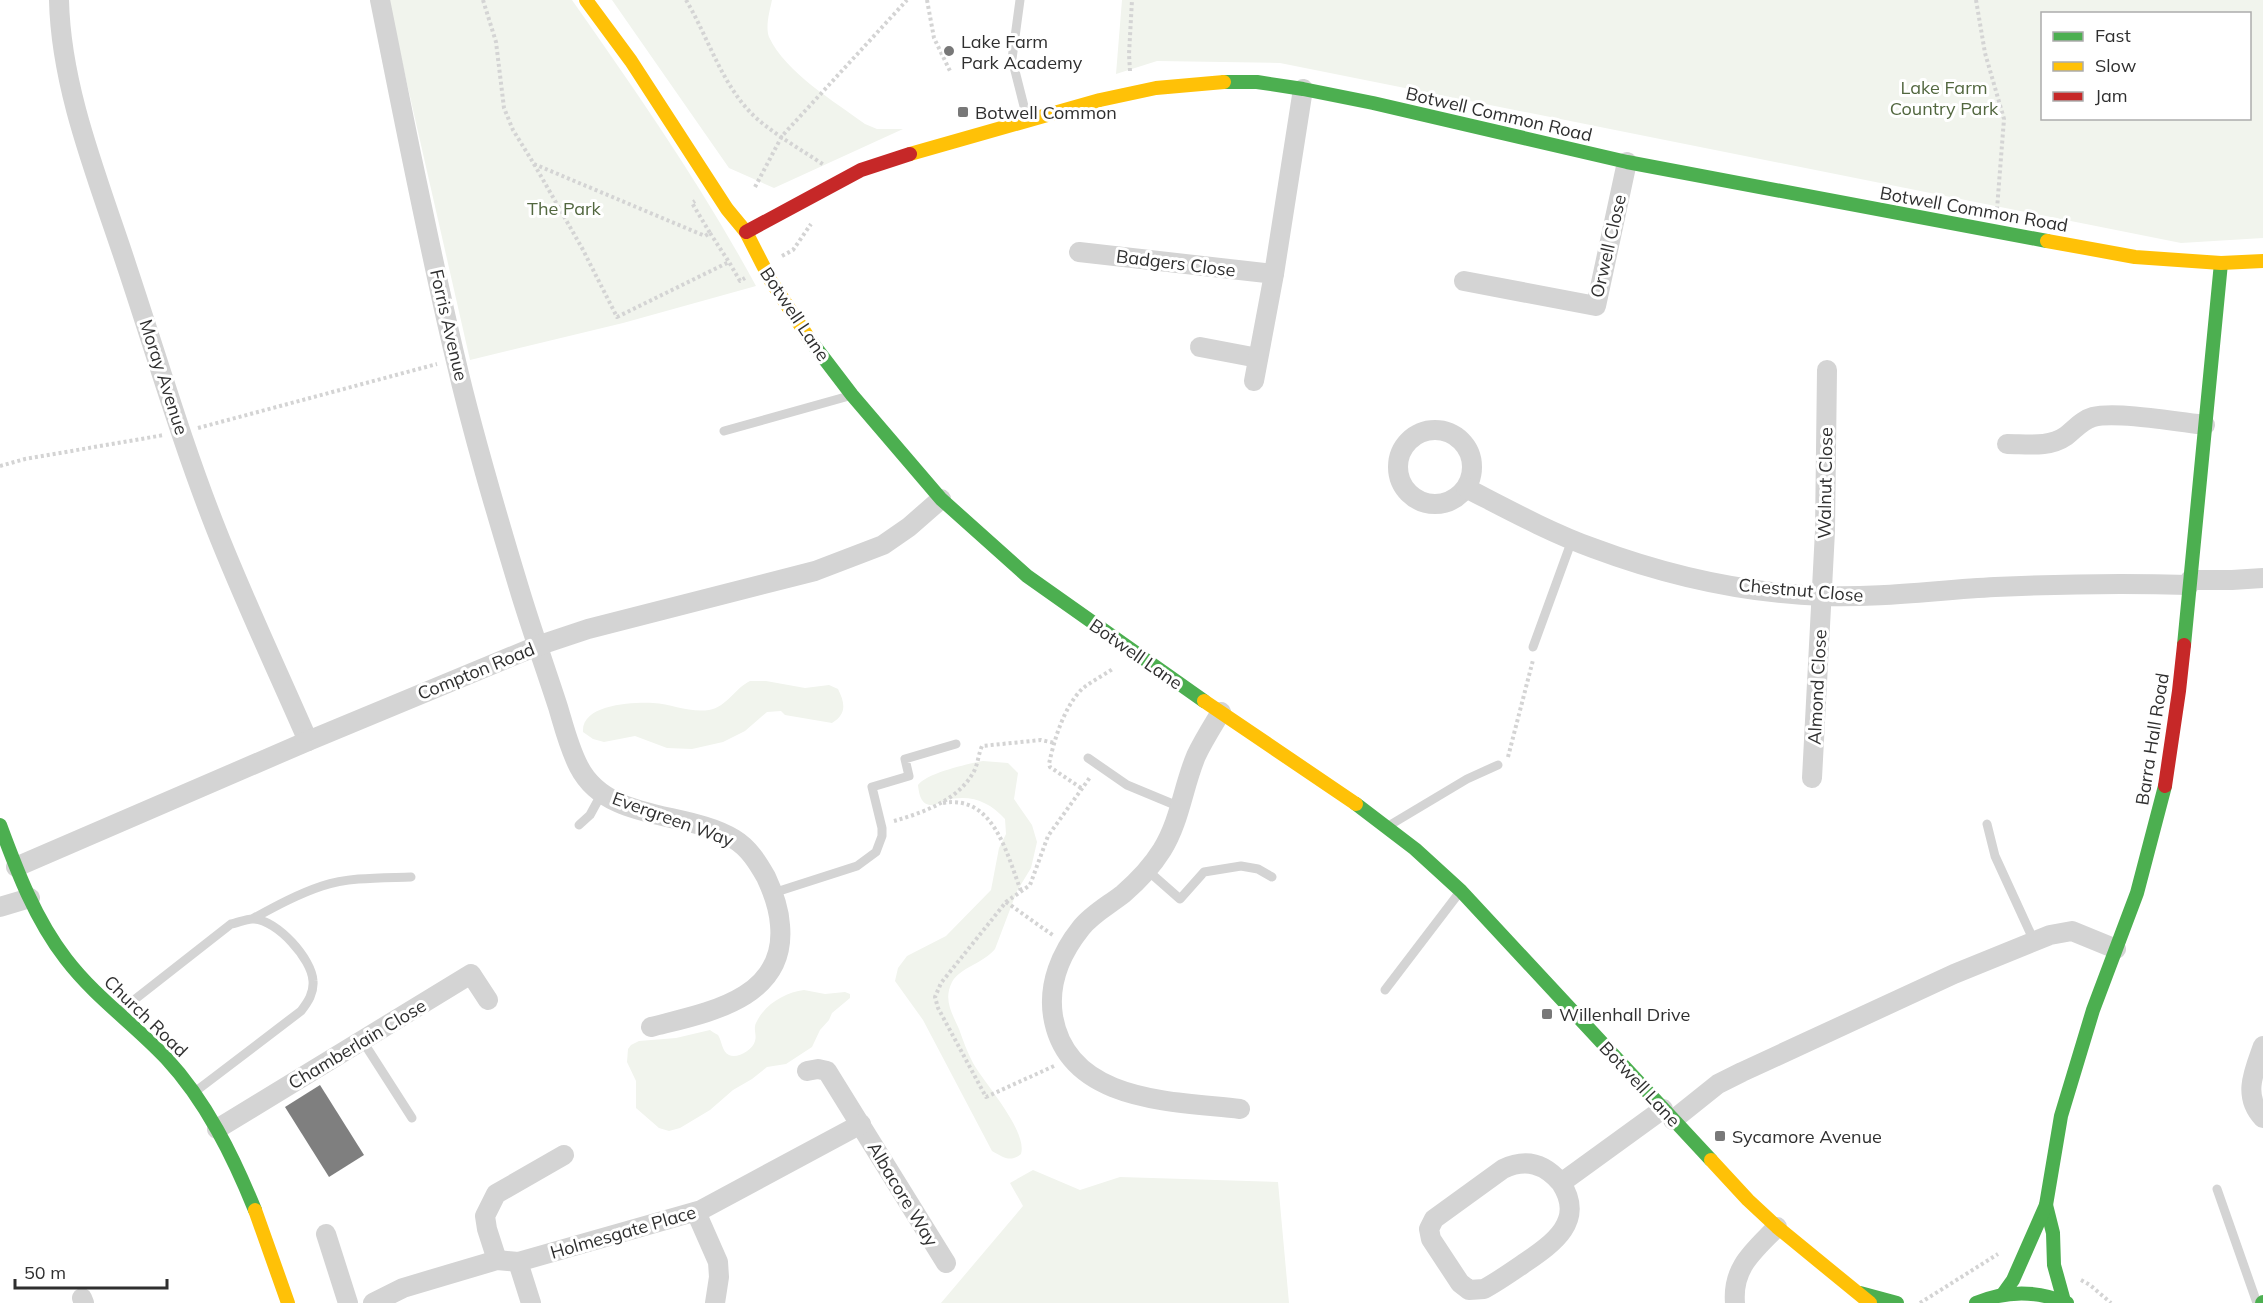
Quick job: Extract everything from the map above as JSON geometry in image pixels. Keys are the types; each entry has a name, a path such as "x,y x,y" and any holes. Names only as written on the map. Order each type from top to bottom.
{"street":[{"name":"Moray Avenue","path":"59,0 61,35 68,78 106,202 182,432 219,537 308,741"},
{"name":"Forris Avenue","path":"380,0 455,359 537,646"},
{"name":"Botwell Lane","path":"586,0 631,61 714,189 746,232 763,267 800,327 852,395 940,499 1027,576 1135,654 1387,826 1415,849 1461,891 1717,1168 1777,1227 1865,1298 1897,1303"},
{"name":"Botwell Common Road","path":"746,232 843,178 887,160 1132,92 1166,86 1257,82 1373,103 1627,162 2135,257 2221,263 2263,261"},
{"path":"1254,381 1274,274 1303,89"},
{"name":"Orwell Close","path":"1464,281 1596,306 1627,162"},
{"name":"Badgers Close","path":"1079,252 1274,274"},
{"name":"Barra Hall Road","path":"2003,1294 2013,1280 2046,1205 2061,1116 2093,1010 2137,893 2163,791 2179,691 2221,263"},
{"path":"1200,347 1257,358"},
{"name":"Walnut Close","path":"1821,596 1825,531 1827,370"},
{"path":"2007,444 2055,442 2081,423 2097,416 2205,425"},
{"name":"Chestnut Close","path":"1466,488 1572,540 1668,572 1741,586 1821,596 1878,596 1995,587 2263,578"},
{"name":"Compton Road","path":"16,867 308,741 537,646 588,629 842,562 883,545 940,499"},
{"name":"Almond Close","path":"1812,778 1821,596"},
{"name":"Evergreen Way","path":"537,646 576,762 586,778 602,793 634,808 690,823 735,839 756,860 773,893 780,924 780,944 774,964 763,979 747,994 730,1004 651,1027"},
{"path":"1221,712 1196,756 1180,807 1162,849 1147,870 1082,926 1057,971 1052,997 1056,1028 1063,1045 1071,1058 1093,1078 1125,1093 1240,1109"},
{"name":"Church Road","path":"0,825 30,898 58,948 118,1013 159,1050 194,1093 218,1129 247,1187 288,1303"},
{"path":"0,907 30,898"},
{"path":"1561,1183 1742,1071 1894,1001 2050,934 2072,931 2116,949"},
{"name":"Chamberlain Close","path":"218,1129 471,974 488,1000"},
{"path":"2260,1114 2250,1087 2263,1046"},
{"name":"Albacore Way","path":"807,1071 818,1069 827,1071 946,1263"},
{"name":"Holmesgate Place","path":"374,1303 403,1288 497,1260 518,1262 696,1212 861,1124"},
{"path":"497,1260 484,1216 496,1194 564,1155"},
{"path":"1516,1164 1542,1166 1561,1183 1569,1198 1569,1212 1564,1227 1554,1241 1484,1290 1474,1291 1464,1287 1431,1239 1429,1228 1434,1219 1503,1169 1516,1164"},
{"name":"Barra Hall Road","path":"2046,1205 2053,1233 2054,1265 2066,1302"},
{"path":"696,1212 718,1262 719,1277 715,1303"},
{"path":"1735,1303 1734,1290 1740,1268 1777,1227"},
{"path":"326,1234 348,1303"},
{"path":"518,1262 531,1303"},
{"path":"1976,1303 2003,1294 2018,1292 2039,1294 2066,1302"}],"lane":[{"path":"1020,0 1012,59 1028,120"},
{"path":"724,431 852,395"},
{"path":"1533,647 1572,540"},
{"path":"773,893 864,862 876,852 882,836 882,825 872,787 909,776 905,759 956,744"},
{"path":"1088,758 1127,785 1180,807"},
{"path":"1387,826 1467,779 1498,765"},
{"path":"579,825 590,815 602,793"},
{"path":"1987,824 1995,856 2034,941"},
{"path":"1147,870 1180,899 1204,872 1241,866 1258,869 1272,877"},
{"path":"118,1013 231,924 254,918 290,898 324,886 359,879 411,876"},
{"path":"1385,990 1461,891"},
{"path":"194,1093 301,1011 313,991 314,979 297,948 275,926 254,918"},
{"path":"362,1040 412,1118"},
{"path":"2217,1189 2261,1303"}],"path":[{"path":"483,0 496,42 504,108 513,130 582,248 617,317 729,262"},
{"path":"686,0 734,92 750,112 843,178"},
{"path":"755,187 782,136 907,0"},
{"path":"927,0 934,38 950,71"},
{"path":"1132,0 1129,54 1132,92"},
{"path":"1976,0 1985,53 2004,119 1994,231"},
{"path":"534,164 705,236 710,232"},
{"path":"714,189 692,203 740,281 793,250 812,222 800,201"},
{"path":"0,466 25,459 182,432 455,359"},
{"path":"1498,765 1507,762 1534,656 1533,647"},
{"path":"1081,788 1050,767 1055,743 1069,709 1080,691 1135,654"},
{"path":"882,825 918,814 940,804 964,785 973,774 982,746 1041,740 1055,743"},
{"path":"1071,1058 986,1098 938,1008 935,997 941,982 1006,902 1032,882 1048,836 1098,766"},
{"path":"940,804 964,803 985,814 993,824 1022,891"},
{"path":"1006,902 1069,946"}],"green space":[{"name":"The Park","path":"388,0 572,0 691,176 756,286 623,323 470,360"},
{"path":"612,0 772,0 768,33 787,63 825,96 865,124 877,129 903,129 774,188 729,168"},
{"name":"Lake Farm Country Park","path":"1122,0 2263,0 2263,238 2181,243 1280,63 1157,61 1116,74"},
{"path":"750,681 766,681 805,688 829,685 838,689 843,704 842,712 832,723 785,715 781,711 767,712 745,731 723,742 692,749 667,748 635,736 604,742 593,739 583,732 590,716 599,710 622,704 653,703 709,710 721,705"},
{"path":"983,761 1008,763 1018,773 1014,799 1032,825 1037,842 1031,868 1017,891 995,949 955,977 949,989 948,1001 973,1063 1004,1107 1018,1133 1021,1154 1010,1159 992,1151 923,1020 895,981 898,968 907,956 946,936 991,890 999,848 1006,834 1005,819 986,803 978,800 955,798 933,805 926,804 920,796 918,785 938,773"},
{"path":"804,990 825,994 845,992 850,994 850,998 832,1013 812,1047 786,1064 767,1067 733,1090 710,1110 680,1128 669,1131 659,1128 636,1108 636,1081 627,1062 628,1049 631,1045 639,1041 676,1038 710,1030 718,1035 727,1054 740,1055 754,1044 755,1025 764,1011 776,1000"},
{"path":"1033,1170 1080,1190 1120,1177 1278,1182 1289,1303 941,1303 1023,1206 1010,1183"}],"building":[{"path":"320,1085 364,1155 329,1177 285,1107"}],"traffic: fast":[{"path":"1224,82 1257,82 1303,89 1627,162 2047,241"},
{"path":"2184,645 2221,263"},
{"path":"810,340 852,395 941,499 1027,576 1204,701"},
{"path":"2003,1294 2013,1280 2046,1205 2061,1116 2093,1010 2137,893 2165,786"},
{"path":"1356,804 1415,849 1461,891 1711,1160"},
{"path":"0,825 28,894 55,944 89,986 166,1058 194,1092 228,1150 255,1210"},
{"path":"2046,1205 2053,1233 2054,1265 2064,1301"},
{"path":"1860,1293 1897,1303"},
{"path":"1976,1303 1999,1296 2021,1293 2044,1296 2067,1303"}],"traffic: slow":[{"path":"586,0 631,61 727,209 746,232 771,281 810,340"},
{"path":"910,154 1100,100 1156,88 1224,82"},
{"path":"2047,241 2135,257 2221,263 2263,261"},
{"path":"1204,701 1356,804"},
{"path":"1711,1160 1777,1227 1870,1303"},
{"path":"255,1210 288,1303"}],"traffic: jam":[{"path":"746,232 861,170 910,154"},
{"path":"2165,786 2184,645"}],"place":[{"name":"Lake Farm Park Academy","path":"949,51"},
{"name":"Botwell Common","path":"963,112"},
{"name":"Willenhall Drive","path":"1547,1014"},
{"name":"Sycamore Avenue","path":"1720,1136"}]}
